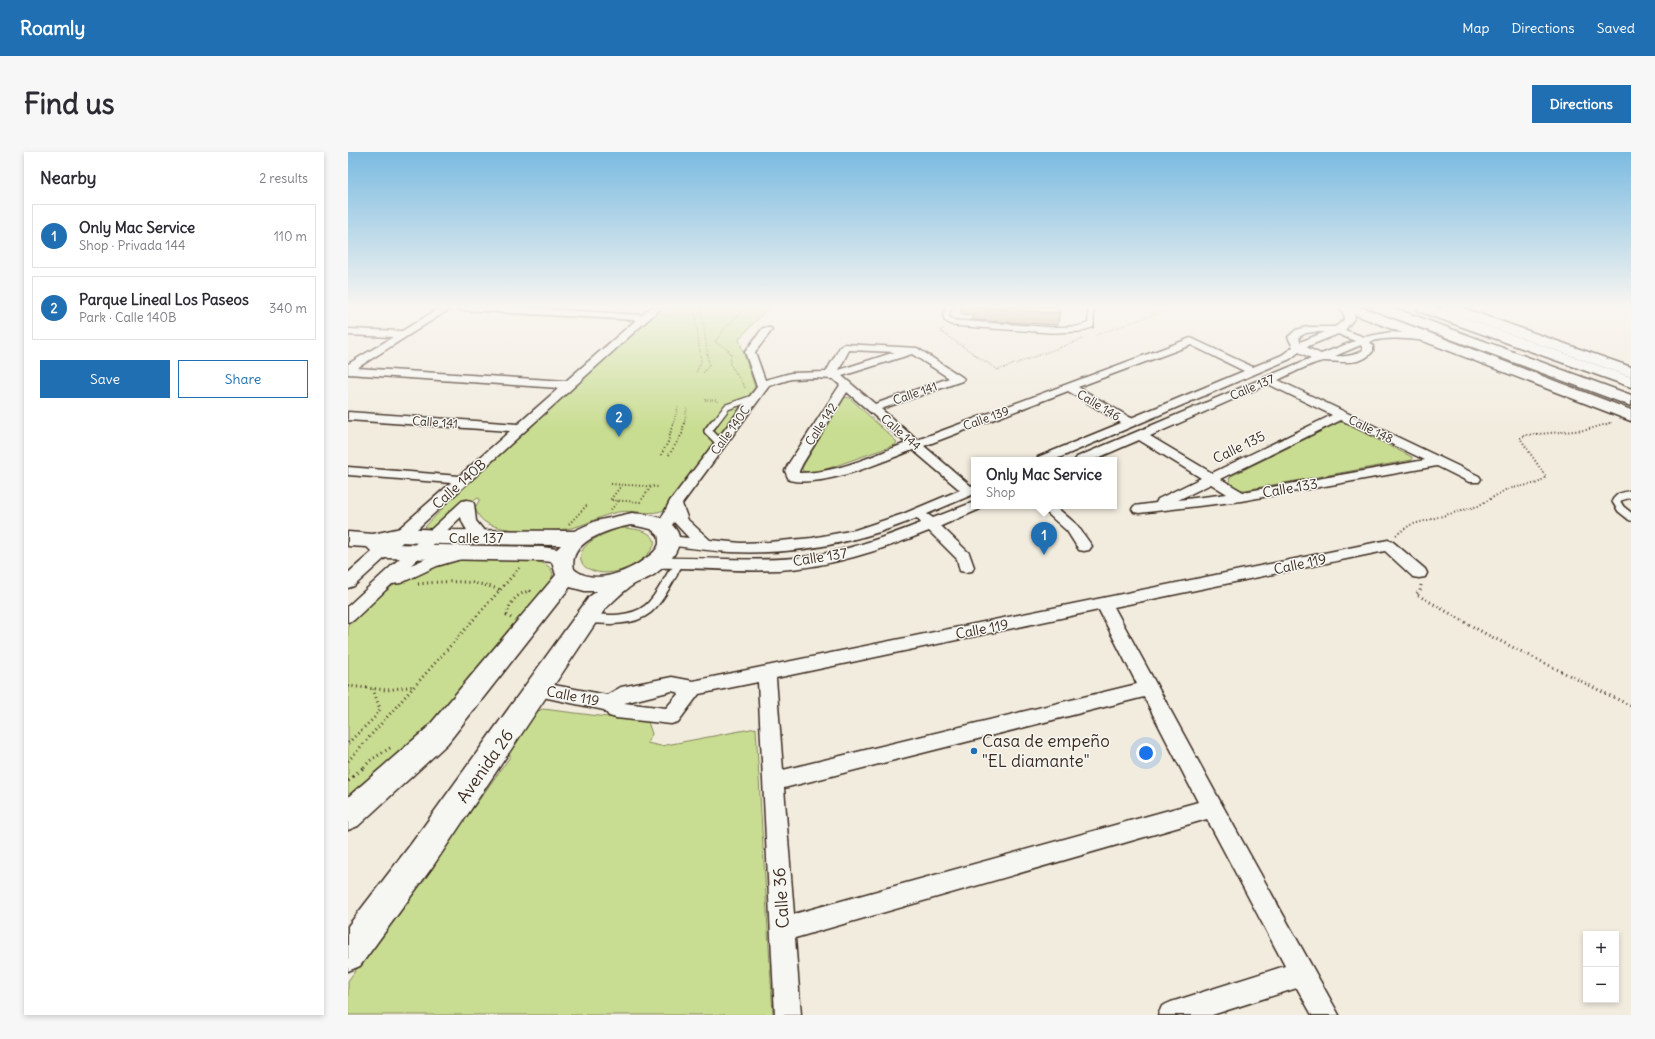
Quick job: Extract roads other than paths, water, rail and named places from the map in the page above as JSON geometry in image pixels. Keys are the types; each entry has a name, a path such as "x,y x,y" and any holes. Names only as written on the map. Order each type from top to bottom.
{"main road":[{"path":"1453,347 1630,411"},
{"path":"1476,347 1630,411"},
{"path":"1536,347 1631,382"},
{"path":"1554,347 1631,372"},
{"path":"1593,369 1631,378"},
{"path":"348,816 436,736 558,588 565,566 572,533 604,524 625,520 645,519 656,522 667,531 670,544 666,553 657,563 645,572 624,581"},
{"name":"Calle 137","path":"378,546 401,535 483,538 572,533"},
{"name":"Calle 137","path":"348,538 378,546 417,552 542,554 565,566 576,581 590,585 624,581"},
{"name":"Avenida 26","path":"348,954 422,855 600,599 624,581"}],"street":[{"path":"348,370 383,347"},
{"name":"Calle 140B","path":"401,535 612,347"},
{"path":"754,347 750,352 758,392 771,381 784,377 814,375 830,376 913,350"},
{"path":"830,376 845,347"},
{"path":"851,347 913,350"},
{"name":"Calle 139","path":"796,463 792,471 793,476 797,478 813,477 850,469 1174,347"},
{"name":"Calle 139","path":"1204,347 1253,371"},
{"name":"Calle 137","path":"1090,457 1190,413 1348,347"},
{"path":"1299,348 1322,358"},
{"name":"Calle 137","path":"1050,457 1286,357 1299,348"},
{"name":"Calle 141","path":"873,408 958,379 913,350"},
{"path":"348,370 569,385"},
{"name":"Calle 144","path":"830,376 839,379 846,384 971,490"},
{"name":"Calle 148","path":"1268,380 1474,479"},
{"name":"Calle 142","path":"796,463 846,384"},
{"name":"Calle 146","path":"1069,387 1130,423"},
{"name":"Calle 140C","path":"667,531 675,504 758,392"},
{"path":"1173,405 1190,413"},
{"name":"Calle 135","path":"1145,508 1212,478 1342,415"},
{"name":"Calle 141","path":"348,416 522,428"},
{"path":"1140,435 1241,497"},
{"path":"1068,449 1079,457"},
{"name":"Calle 133","path":"1145,508 1241,497 1439,462"},
{"path":"348,471 462,480"},
{"name":"Calle 137","path":"667,531 675,541 727,547 770,547 811,543 861,533 918,513 971,490"},
{"path":"348,616 466,504 469,522 483,538"},
{"path":"675,504 681,522 705,544"},
{"name":"Calle 137","path":"657,563 796,563 858,551 931,525 971,508"},
{"path":"1050,509 1072,528 1084,546"},
{"path":"918,513 964,557 966,567"},
{"name":"Calle 119","path":"538,690 610,703 621,695 672,684 693,688 1388,545 1419,574"},
{"path":"348,582 378,546"},
{"path":"379,587 413,570 465,553"},
{"path":"1104,604 1212,808 1326,1015"},
{"name":"Calle 36","path":"767,672 788,1015"},
{"path":"610,703 616,710 671,716 693,688"},
{"path":"774,781 1149,688"},
{"path":"783,929 1212,808"},
{"path":"1171,1015 1303,973"}],"lane":[{"path":"1631,494 1620,497 1616,501 1621,509 1631,517"},
{"path":"587,618 601,619 630,616 642,613 650,608 680,562"}],"place":[{"name":"Parque Lineal Los Paseos","path":"619,437"},
{"name":"Only Mac Service","path":"1044,555"},
{"name":"Casa de empeño \"EL diamante\"","path":"974,751"}]}
